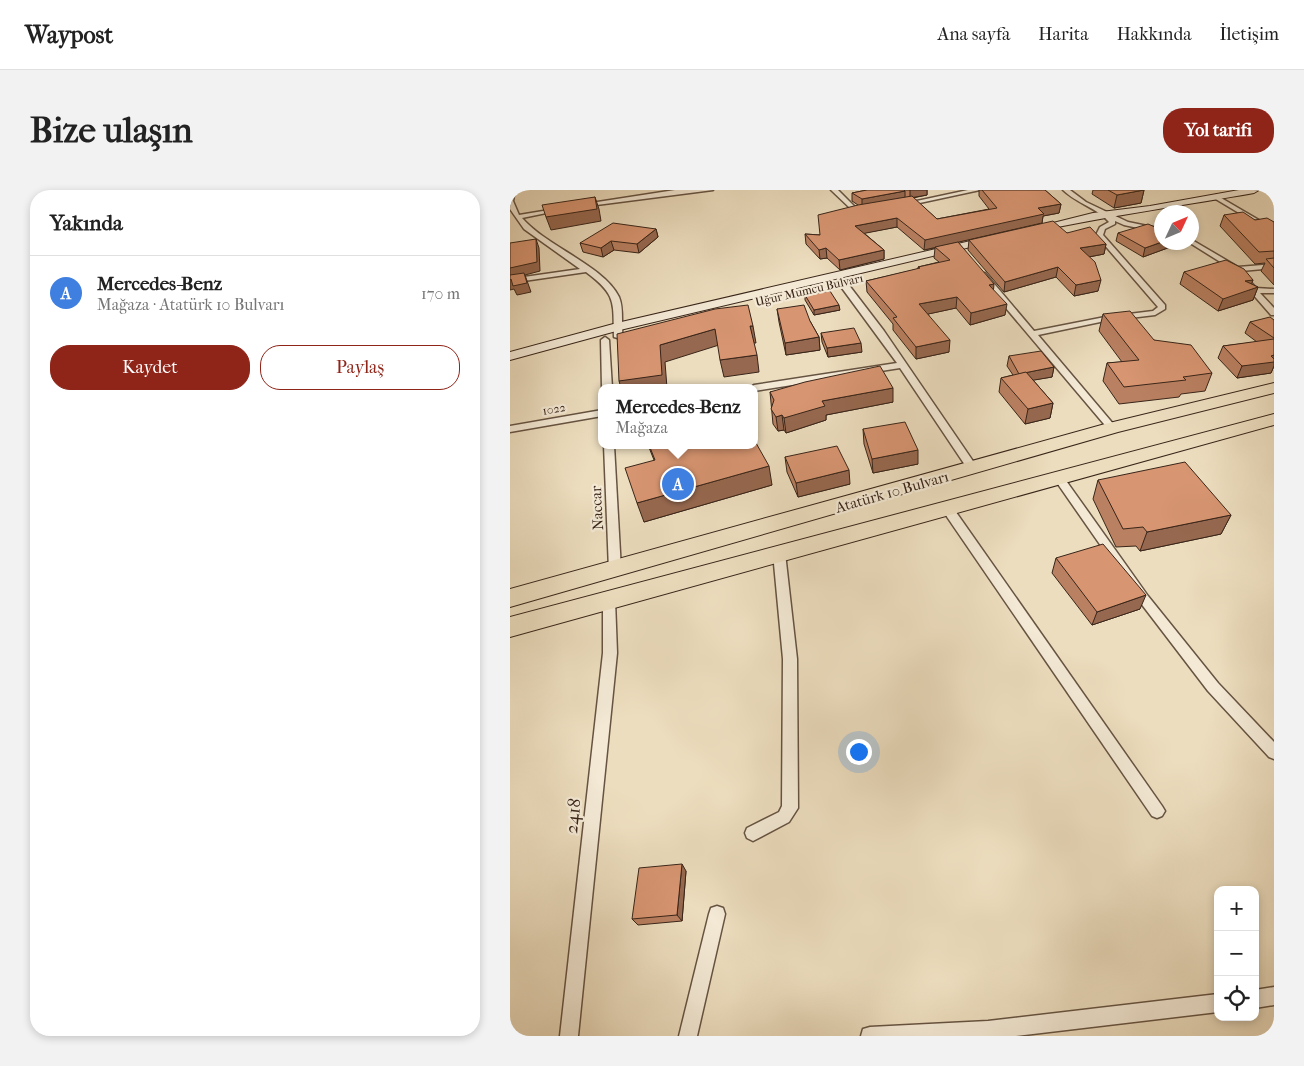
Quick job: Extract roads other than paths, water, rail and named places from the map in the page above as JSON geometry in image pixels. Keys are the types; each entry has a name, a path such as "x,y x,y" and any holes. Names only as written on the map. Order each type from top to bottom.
{"highway":[{"name":"Atatürk 10 Bulvarı","path":"510,598 973,469 1112,428 1274,388"},
{"name":"Atatürk 10 Bulvarı","path":"510,627 1274,418"}],"street":[{"path":"512,190 510,201 518,217 546,242 605,284 615,297 618,332"},
{"path":"573,206 674,191 710,190"},
{"path":"834,190 853,208 861,211 875,210"},
{"path":"893,206 977,190"},
{"path":"1066,190 1084,203 1108,216 1126,224 1154,229"},
{"path":"1022,235 1092,222 1108,216 1254,190"},
{"path":"1216,197 1274,232"},
{"path":"518,217 564,208"},
{"path":"1031,334 1105,319 1155,313 1162,307 1099,235 1102,228 1113,223 1108,216"},
{"name":"Uğur Mumcu Bulvarı","path":"510,356 842,282 1000,241"},
{"name":"Uğur Mumcu Bulvarı","path":"510,366 605,340 618,332 1000,241"},
{"path":"1199,246 1236,269 1274,313"},
{"path":"974,266 1112,428"},
{"path":"1236,269 1274,266"},
{"path":"510,280 586,270"},
{"path":"842,282 881,333 973,469"},
{"path":"1256,290 1274,291"},
{"path":"605,340 607,384"},
{"path":"758,387 901,365"},
{"name":"1022","path":"510,429 598,414"},
{"name":"Naccar","path":"609,449 615,570"},
{"path":"1058,477 1144,599 1213,687 1274,752"},
{"path":"948,508 1157,811"},
{"path":"753,833 784,816 790,808 790,659 779,553"},
{"name":"2418","path":"569,1036 610,653 609,600"},
{"path":"688,1036 717,914"},
{"path":"1259,998 1274,996"},
{"path":"870,1036 989,1033 1214,1004"}],"place":[{"name":"Mercedes-Benz","path":"678,484"}]}
